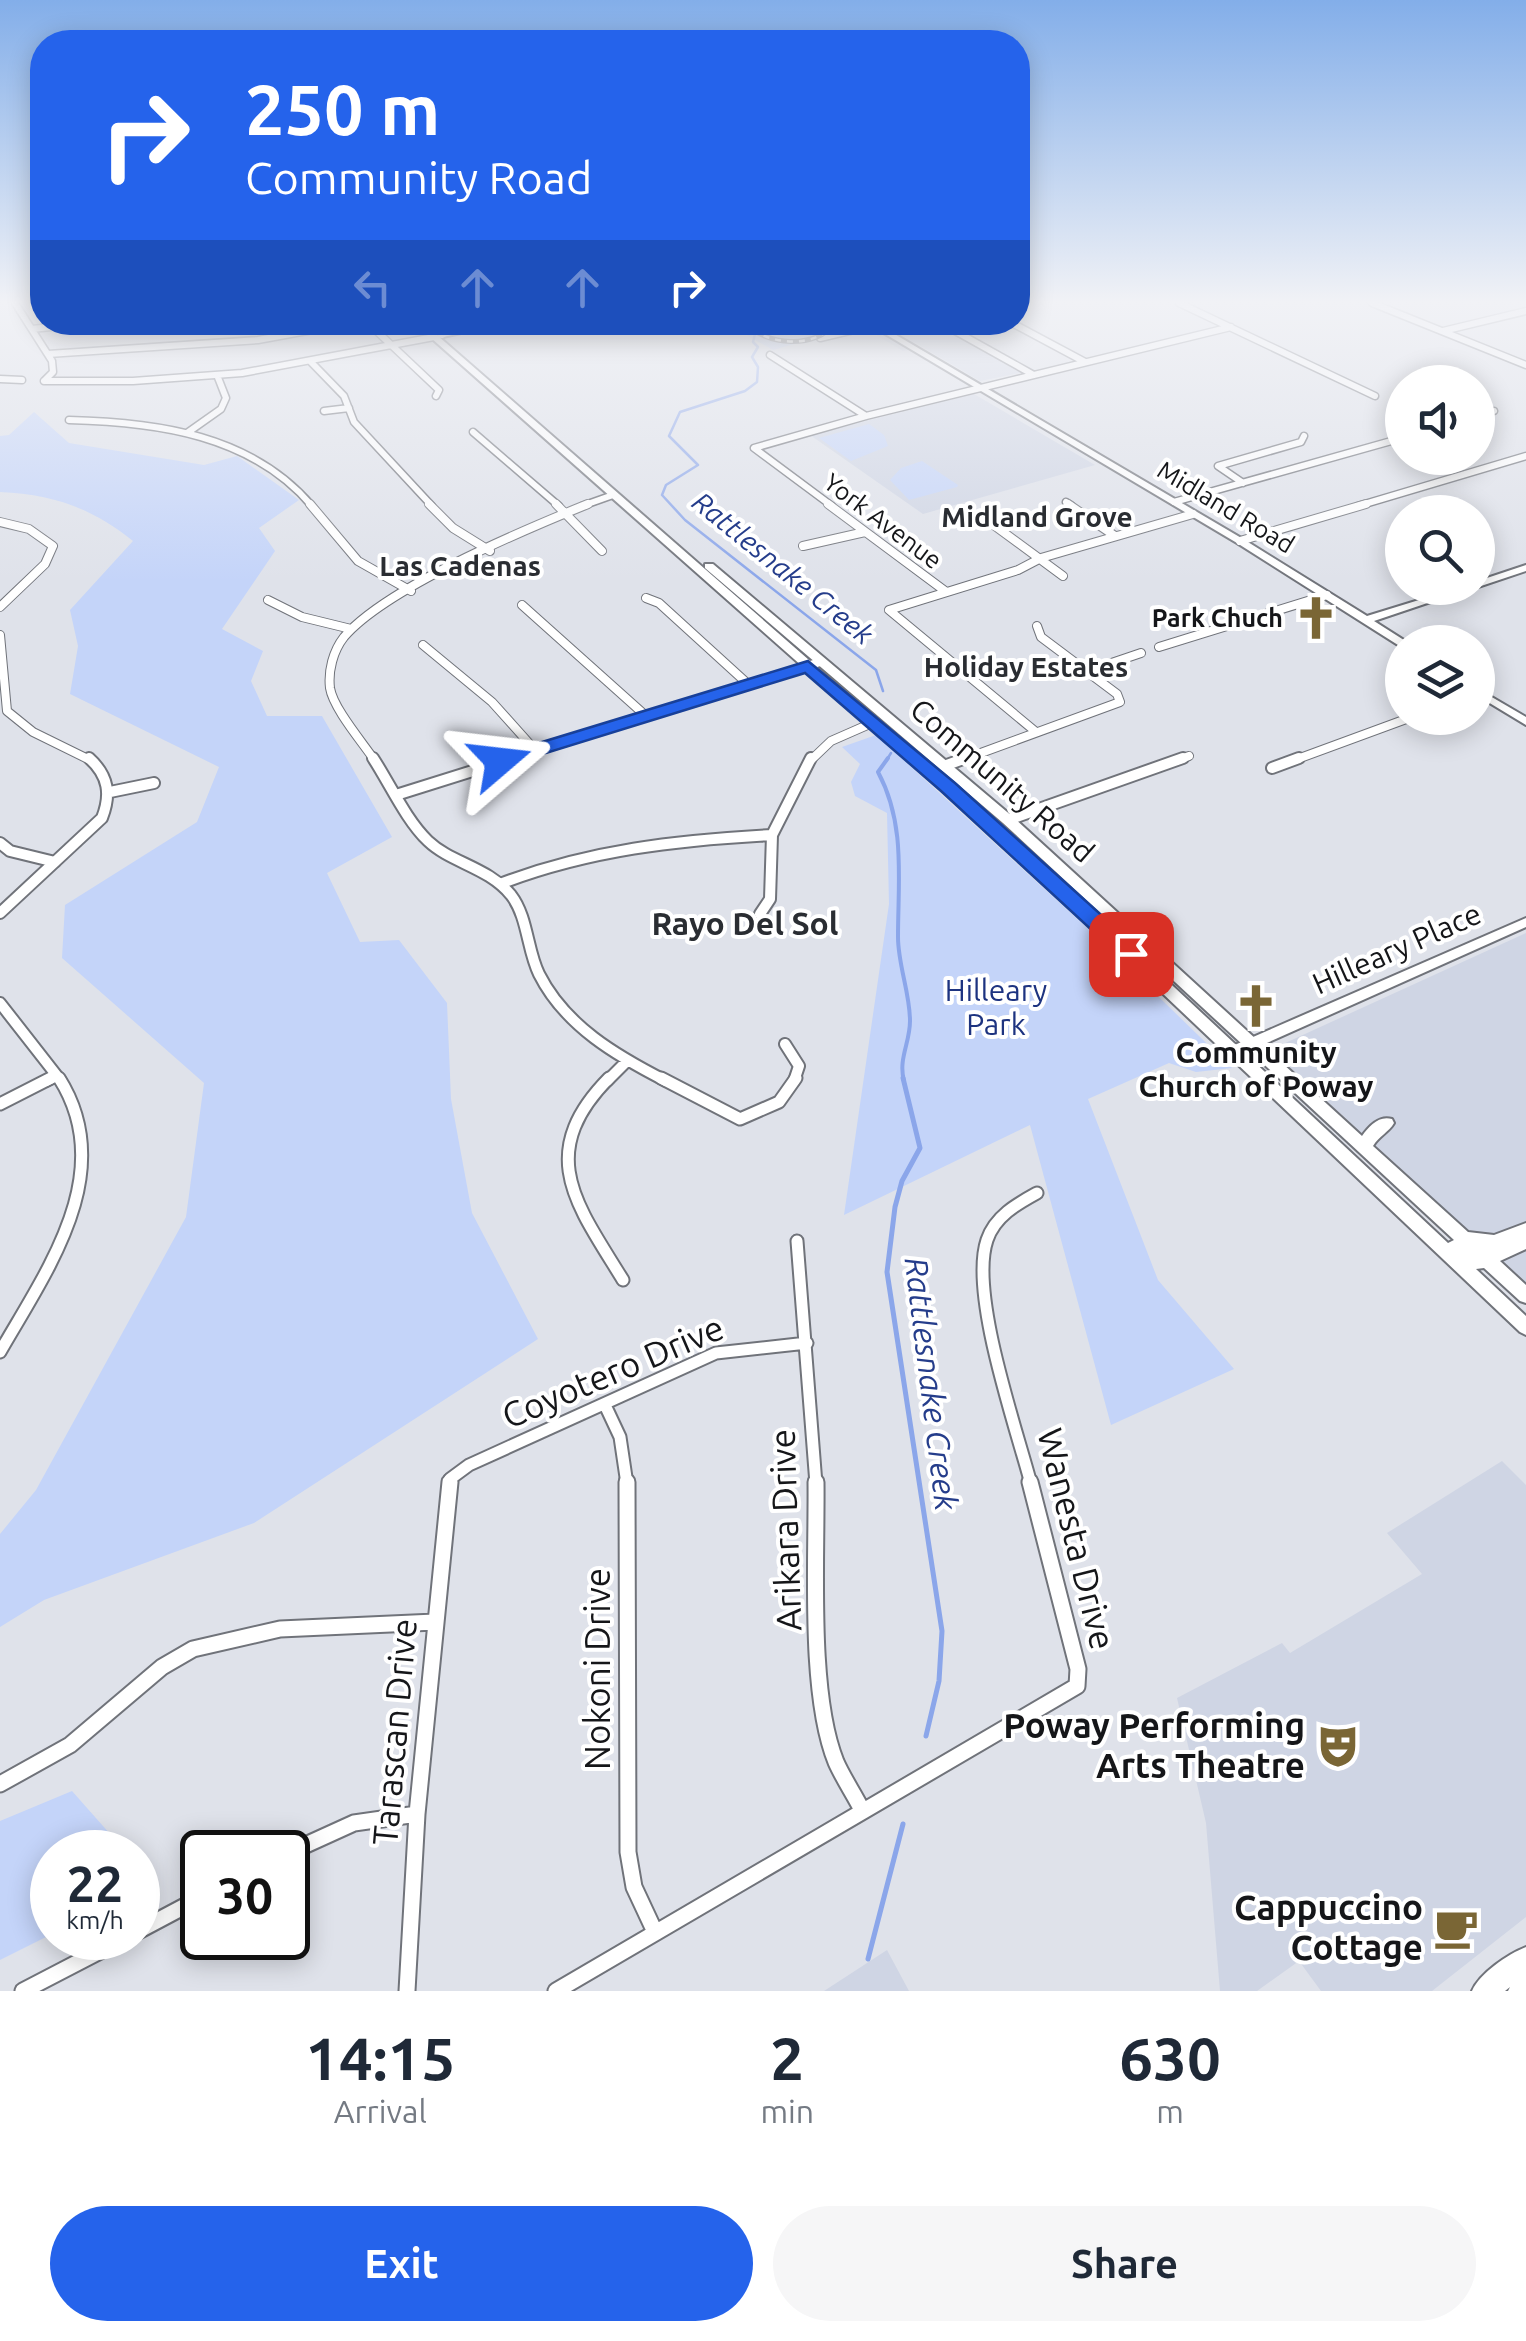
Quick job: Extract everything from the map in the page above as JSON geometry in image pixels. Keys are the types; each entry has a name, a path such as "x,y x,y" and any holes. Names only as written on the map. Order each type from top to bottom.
{"main road":[{"name":"Community Road","path":"504,396 613,495 814,664 944,766 1000,823 1243,1047 1364,1147 1526,1296"},
{"name":"Community Road","path":"510,396 652,517 894,742 948,787 1045,854 1243,1047 1344,1155 1526,1326"},
{"name":"Midland Road","path":"991,396 1240,541 1385,632"},
{"path":"589,462 592,471 615,492 613,495 621,495 641,513 652,517"},
{"path":"1495,578 1526,568"},
{"path":"1366,620 1413,605"},
{"path":"1495,703 1526,722"},
{"path":"872,722 885,724 908,743 920,746"},
{"path":"894,742 934,766 944,766"},
{"name":"Hilleary Place","path":"1243,1047 1526,922"},
{"path":"1364,1147 1374,1131 1386,1123"},
{"path":"1344,1155 1393,1190 1469,1260 1488,1261 1526,1240"},
{"path":"1464,1239 1495,1242 1526,1230"},
{"path":"1500,1303 1511,1300 1526,1309"},
{"path":"1485,1991 1526,1959"}],"street":[{"path":"186,434 222,406 225,396"},
{"path":"344,396 354,422 453,528 490,551"},
{"path":"835,396 866,416 946,396"},
{"path":"324,411 350,408"},
{"name":"York Avenue","path":"866,416 756,445 754,450 945,592"},
{"path":"69,420 111,420 237,447 301,493 358,561 411,591"},
{"path":"473,432 566,512 602,551"},
{"path":"1244,483 1218,466 1302,442 1304,436"},
{"path":"1174,502 1385,443"},
{"path":"1240,541 1526,456"},
{"path":"613,495 566,512 411,591 351,630 332,656 332,694 429,842 500,884 518,906 548,990 600,1044 626,1062 740,1119 768,1111 787,1094 799,1066 785,1044"},
{"path":"1066,502 1115,536"},
{"path":"1036,732 889,610 1018,570 1041,558 1194,514"},
{"path":"0,522 22,525 44,536 52,546 47,564 10,592 0,606"},
{"path":"991,523 1063,576"},
{"path":"802,546 865,532"},
{"path":"1159,647 1327,595"},
{"path":"646,598 660,603 749,685"},
{"path":"268,600 302,617 351,630"},
{"path":"522,605 646,716"},
{"path":"944,766 1120,702 1120,696 1041,637 1037,626"},
{"path":"0,635 6,650 2,702 8,715 26,728 73,745 102,771 110,792 102,818 0,914"},
{"path":"423,645 492,702 535,750"},
{"path":"1085,672 1141,653"},
{"path":"396,795 814,664"},
{"path":"760,914 770,900 772,835 812,757 830,741 872,722"},
{"path":"1272,768 1385,727"},
{"path":"1000,823 1189,756"},
{"path":"110,792 154,783"},
{"path":"500,884 555,861 602,850 772,835"},
{"path":"0,843 10,850 55,862"},
{"path":"0,1003 74,1103 84,1134 86,1169 64,1236 0,1352"},
{"path":"623,1280 574,1192 567,1153 576,1121 626,1062"},
{"path":"0,1104 56,1076"},
{"name":"Wanesta Drive","path":"556,1991 1069,1692 1080,1677 987,1313 983,1280 982,1249 992,1224 1014,1204 1037,1192"},
{"name":"Arikara Drive","path":"797,1242 816,1452 818,1639 825,1721 836,1762 862,1810"},
{"name":"Coyotero Drive","path":"450,1479 468,1465 722,1351 807,1343"},
{"name":"Nokoni Drive","path":"605,1405 620,1437 627,1470 628,1852 634,1887 654,1932"},
{"name":"Tarascan Drive","path":"407,1991 417,1814 450,1479"},
{"path":"0,1784 38,1766 80,1738 153,1674 193,1650 254,1632 435,1622"},
{"path":"310,1842 354,1823 417,1814"},
{"path":"24,1991 84,1960"}],"shaded area":[{"path":"977,396 1095,465 923,514 810,435"},
{"path":"1526,933 1526,1284 1282,1060 1281,1052 1283,1044"},
{"path":"1502,1461 1526,1485 1526,1917 1432,1991 1321,1991 1299,1961 1257,1991 1220,1991 1206,1823 1177,1698 1282,1643 1290,1653 1422,1574 1387,1533"},
{"path":"887,1950 909,1991 824,1991"}],"green space":[{"path":"34,412 69,443 204,465 237,456 299,500 259,528 275,551 222,629 263,651 251,681 267,716 322,716 392,837 327,873 360,942 399,940 447,1003 451,1099 472,1213 538,1339 254,1523 44,1600 0,1627 0,1534 36,1490 186,1217 204,1083 62,958 65,905 197,822 219,767 70,694 78,646 70,610 133,541 71,505 0,492 0,436 9,435"},
{"path":"869,424 884,435 888,446 851,461 819,438"},
{"path":"922,461 957,487 909,500 890,480 901,468"},
{"name":"Hilleary Park","path":"876,735 1098,938 1232,1068 1196,1072 1169,1063 1088,1099 1158,1280 1234,1369 1111,1425 1030,1125 844,1215 889,904 887,813 855,796 851,782 860,764 842,747"},
{"path":"72,1791 107,1830 30,1830 30,1945 0,1960 0,1821"}],"waterway":[{"name":"Rattlesnake Creek","path":"730,396 680,412 669,436 698,465 666,485 662,495 685,520 876,670 883,691"},
{"name":"Rattlesnake Creek","path":"887,759 891,753"},
{"name":"Rattlesnake Creek","path":"887,759 878,772 897,832 899,948 910,1021 902,1065 904,1081"},
{"name":"Rattlesnake Creek","path":"903,1078 920,1148 902,1181 895,1207 887,1272 942,1631 939,1681 926,1736"},
{"name":"Rattlesnake Creek","path":"868,1959 903,1824"}],"place":[{"name":"Park Chuch","path":"1316,618"},
{"name":"Community Church of Poway","path":"1256,1006"},
{"name":"Poway Performing Arts Theatre","path":"1338,1746"},
{"name":"Cappuccino Cottage","path":"1456,1928"}],"district":[{"name":"Midland Grove","path":"1037,517"},
{"name":"Las Cadenas","path":"460,566"},
{"name":"Holiday Estates","path":"1026,667"},
{"name":"Rayo Del Sol","path":"745,924"}],"route":[{"path":"500,761 808,666 1131,954"}]}
